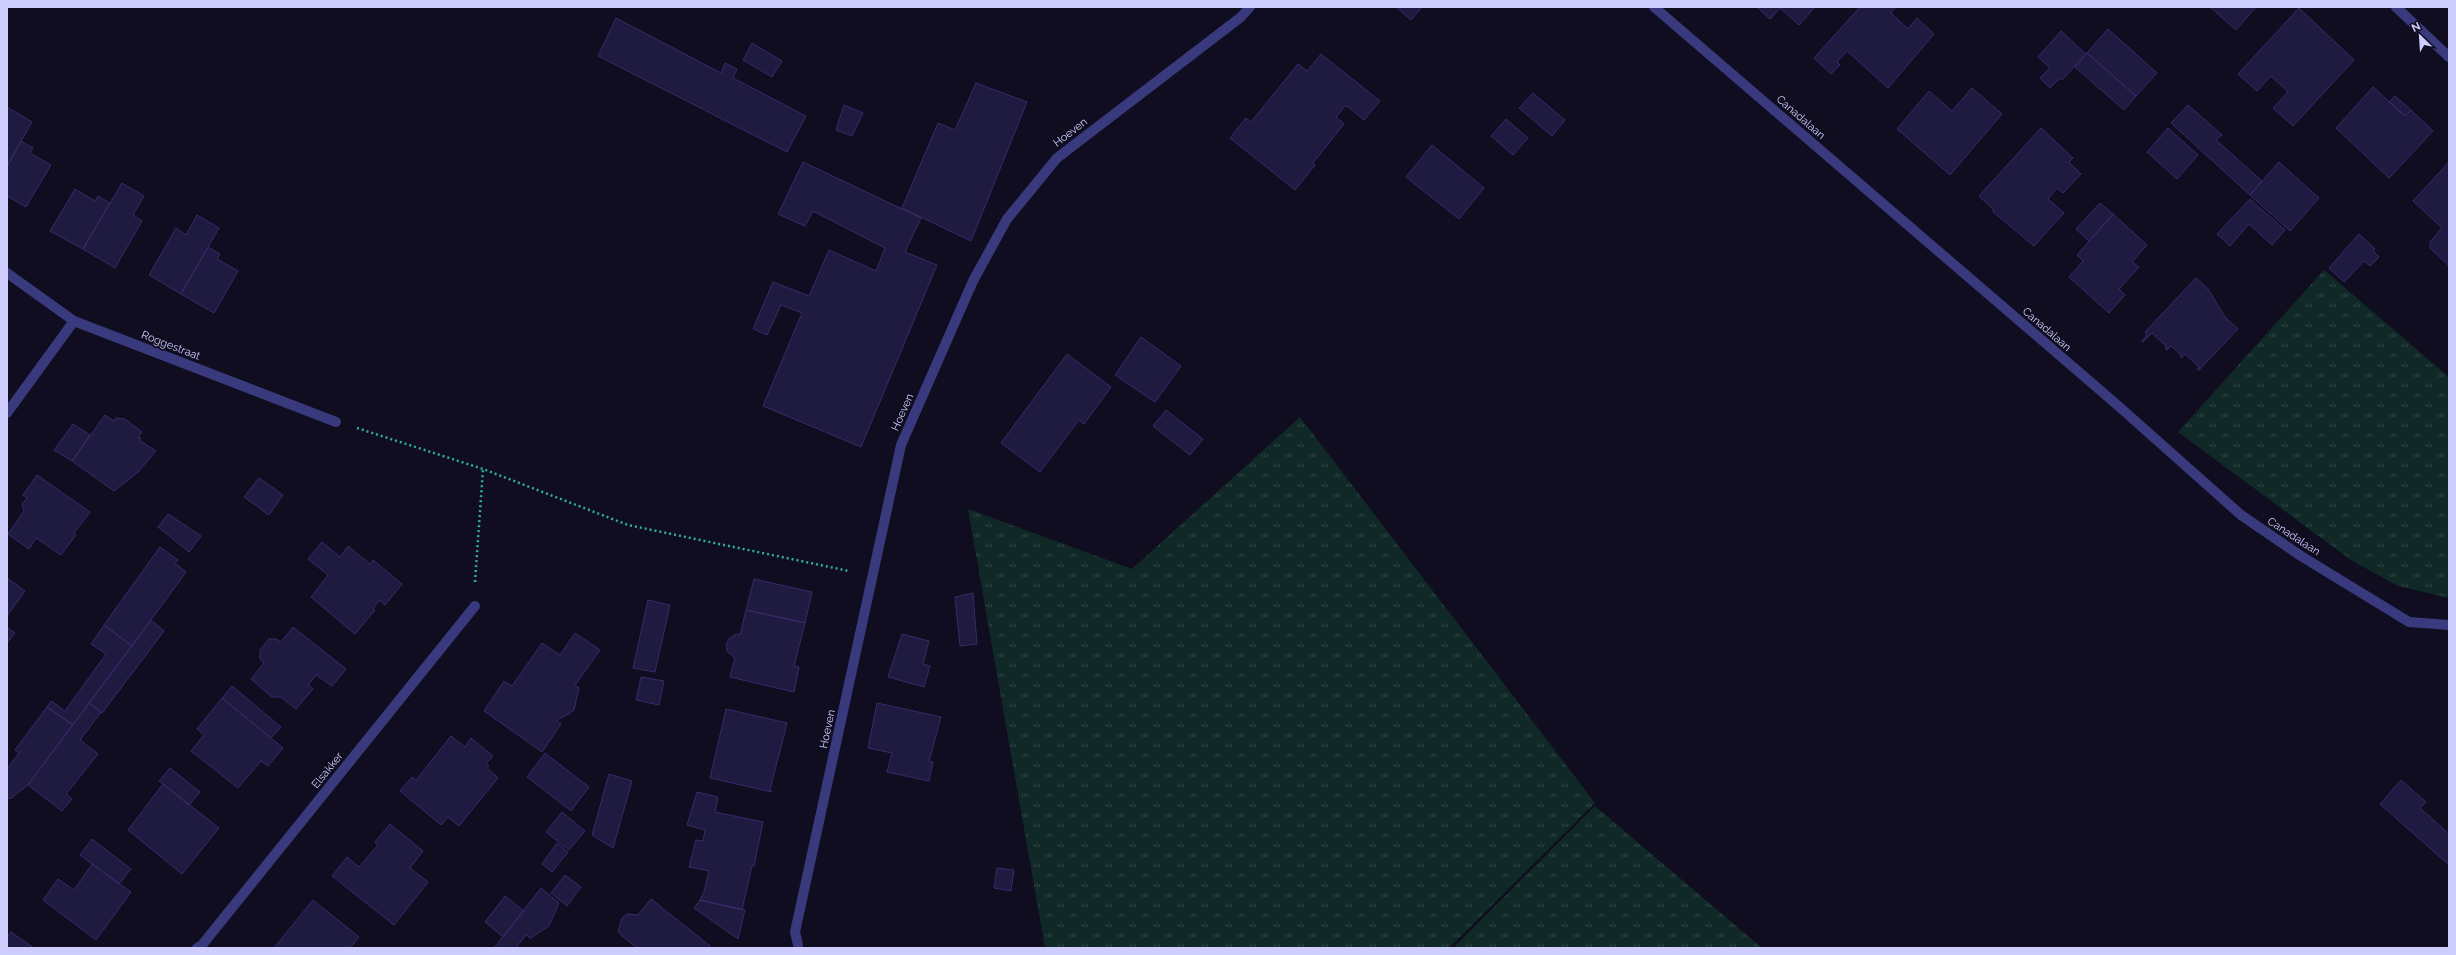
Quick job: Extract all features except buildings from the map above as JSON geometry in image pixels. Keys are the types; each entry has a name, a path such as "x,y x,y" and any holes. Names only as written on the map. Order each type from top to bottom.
{"street":[{"name":"Hoeven","path":"798,945 794,932 901,445 973,280 1007,218 1057,158 1241,17 1250,7"},
{"name":"Canadalaan","path":"1654,7 2103,393 2241,515 2301,556 2409,622 2449,624"},
{"path":"2396,7 2449,56"},
{"name":"Roggestraat","path":"7,273 74,321 336,422"},
{"path":"7,413 74,321"},
{"name":"Elsakker","path":"197,948 207,939 475,606"}],"path":[{"path":"336,422 483,469 628,525 872,576"},
{"path":"475,606 483,469"}],"green space":[{"path":"2324,270 2449,377 2449,598 2398,586 2351,560 2178,432"},
{"path":"1300,417 1595,803 1449,948 1045,948 968,509 1132,569"},
{"path":"1595,806 1762,948 1453,948"}]}
